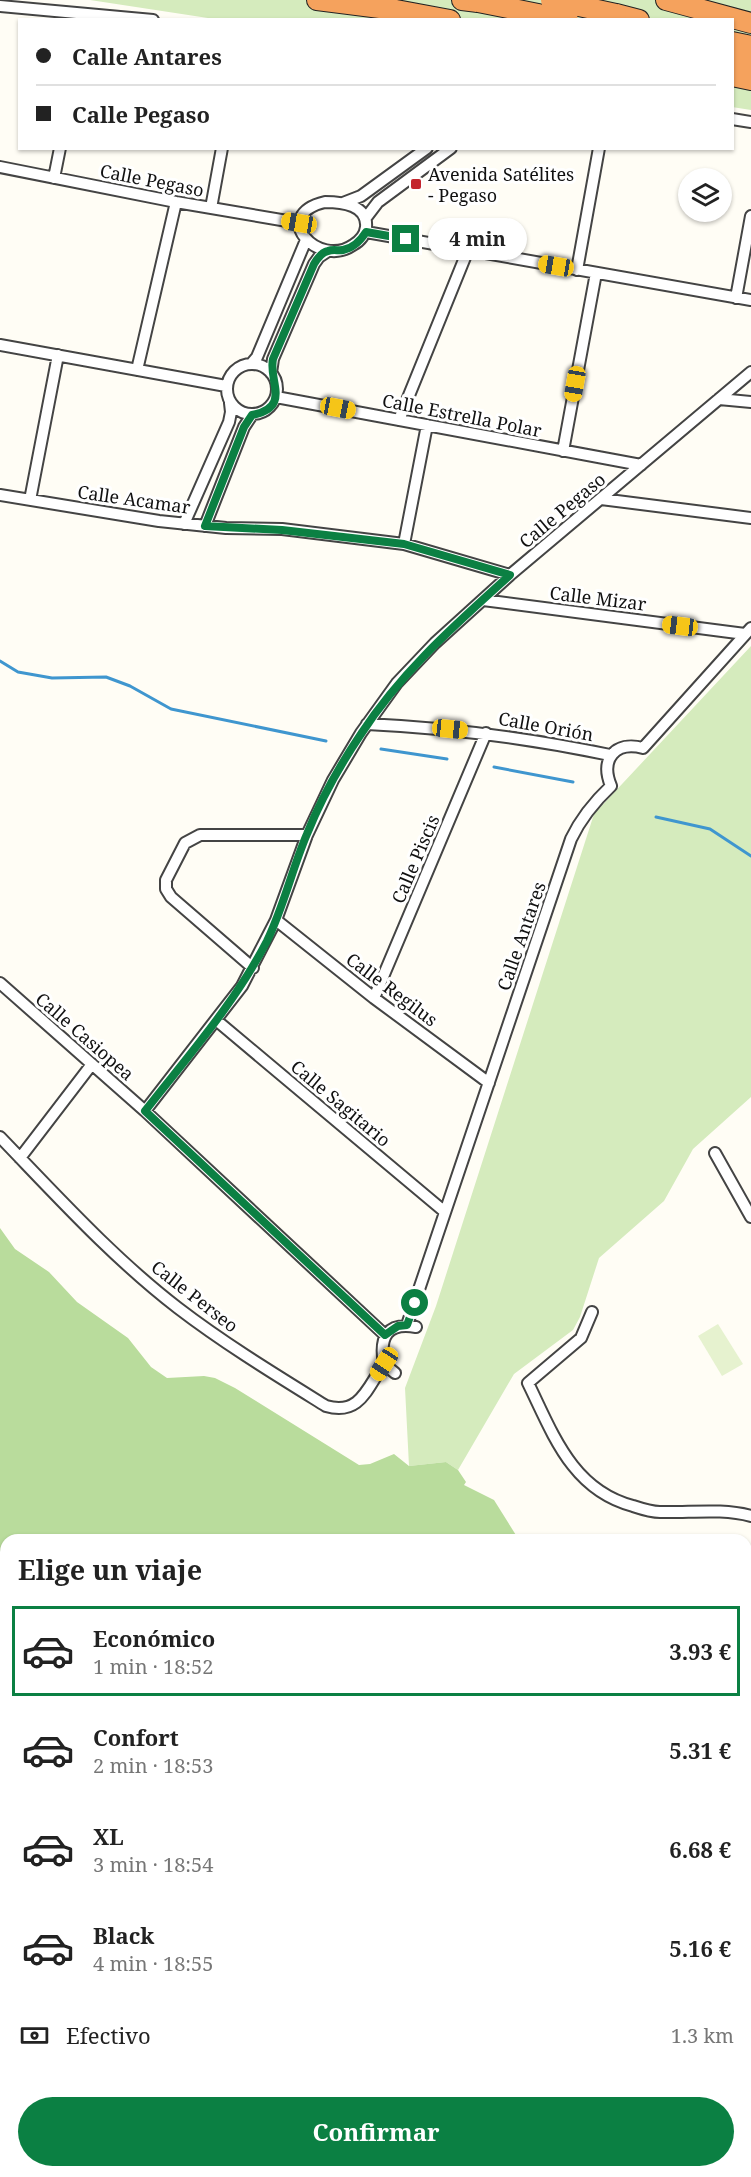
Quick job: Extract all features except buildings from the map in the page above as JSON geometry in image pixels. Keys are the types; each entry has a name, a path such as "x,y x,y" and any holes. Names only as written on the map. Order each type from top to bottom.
{"highway":[{"path":"317,0 439,18"},
{"path":"551,0 631,18"},
{"path":"666,0 733,18"},
{"path":"470,1 558,18"},
{"path":"734,18 751,23"},
{"path":"734,42 751,46"},
{"path":"734,58 751,62"},
{"path":"734,76 751,80"}],"street":[{"path":"0,6 106,18"},
{"path":"734,119 751,122"},
{"path":"54,178 60,150"},
{"path":"211,208 222,150"},
{"path":"343,204 361,196 424,150"},
{"path":"366,219 358,209 325,202 314,205 306,211 299,223 300,232 315,247 328,251 342,251 351,247 362,239 366,232 366,219 378,202 448,150"},
{"path":"577,270 599,150"},
{"name":"Calle Pegaso","path":"0,167 176,202 299,223"},
{"path":"137,370 176,202"},
{"path":"736,298 751,216"},
{"path":"366,232 751,300"},
{"path":"251,364 257,357 306,240"},
{"path":"399,420 468,250"},
{"path":"271,373 273,359 314,264 328,251"},
{"path":"563,451 596,273"},
{"path":"0,345 226,386"},
{"path":"30,500 58,355"},
{"path":"184,524 230,422 230,402 226,386 232,373 241,366 251,364 265,367 271,373 277,386 276,397 270,407 261,413 252,415 242,413 230,402"},
{"name":"Calle Pegaso","path":"145,1111 242,986 253,968 276,921 307,835 333,780 367,724 397,683 435,643 510,575 751,372"},
{"name":"Calle Estrella Polar","path":"276,397 641,465"},
{"path":"719,399 751,402"},
{"path":"205,526 244,427 252,415"},
{"path":"404,544 427,425"},
{"name":"Calle Acamar","path":"0,495 184,524 282,530 404,544 510,575"},
{"path":"601,499 751,518"},
{"name":"Calle Mizar","path":"483,600 748,631"},
{"path":"610,755 621,748 632,745 643,748 748,631"},
{"name":"Calle Orión","path":"367,724 486,733 610,755"},
{"name":"Calle Piscis","path":"374,998 486,733"},
{"name":"Calle Antares","path":"385,1335 398,1326 411,1326 445,1212 571,839 594,801 610,786 606,775 606,765 610,755"},
{"path":"253,968 171,897 166,889 166,880 185,843 200,835 307,835"},
{"name":"Calle Regilus","path":"276,921 374,998 489,1083"},
{"name":"Calle Casiopea","path":"0,983 145,1111 385,1335"},
{"name":"Calle Sagitario","path":"216,1020 445,1212"},
{"path":"20,1158 92,1064"},
{"name":"Calle Perseo","path":"0,1137 88,1229 177,1307 261,1366 326,1406 338,1409 348,1408 358,1403 384,1364"},
{"path":"715,1153 751,1217"},
{"path":"592,1312 581,1338 528,1383 566,1459 587,1482 618,1503 656,1513 705,1511 751,1516"},
{"path":"385,1335 381,1345 384,1364 395,1373"}],"green space":[{"path":"90,0 751,0 751,110 734,107 734,18 208,18"},
{"path":"751,646 751,1097 693,1149 664,1201 599,1258 580,1317 573,1330 514,1374 458,1470 446,1462 409,1466 405,1388 436,1306 594,814"},
{"path":"0,1228 15,1249 49,1272 77,1302 128,1338 151,1367 167,1378 204,1376 215,1378 359,1465 370,1464 394,1454 409,1466 446,1462 458,1470 466,1482 464,1485 494,1500 515,1534 0,1534"},
{"path":"718,1324 743,1364 722,1376 698,1336"}],"waterway":[{"path":"0,661 18,672 52,678 106,677 130,686 171,709 326,741"},
{"path":"381,749 447,759"},
{"path":"494,767 573,782"},
{"path":"656,817 710,829 751,856"}],"place":[{"name":"Avenida Satélites - Pegaso","path":"416,184"}],"route":[{"path":"406,239 366,232 362,239 351,247 342,251 328,251 314,264 273,359 271,373 277,386 276,397 270,407 261,413 252,415 244,427 205,526 282,530 404,544 510,575 435,643 397,683 361,733 333,780 307,835 283,903 253,968 225,1010 145,1111 385,1335 391,1329 407,1325 415,1303"}]}
